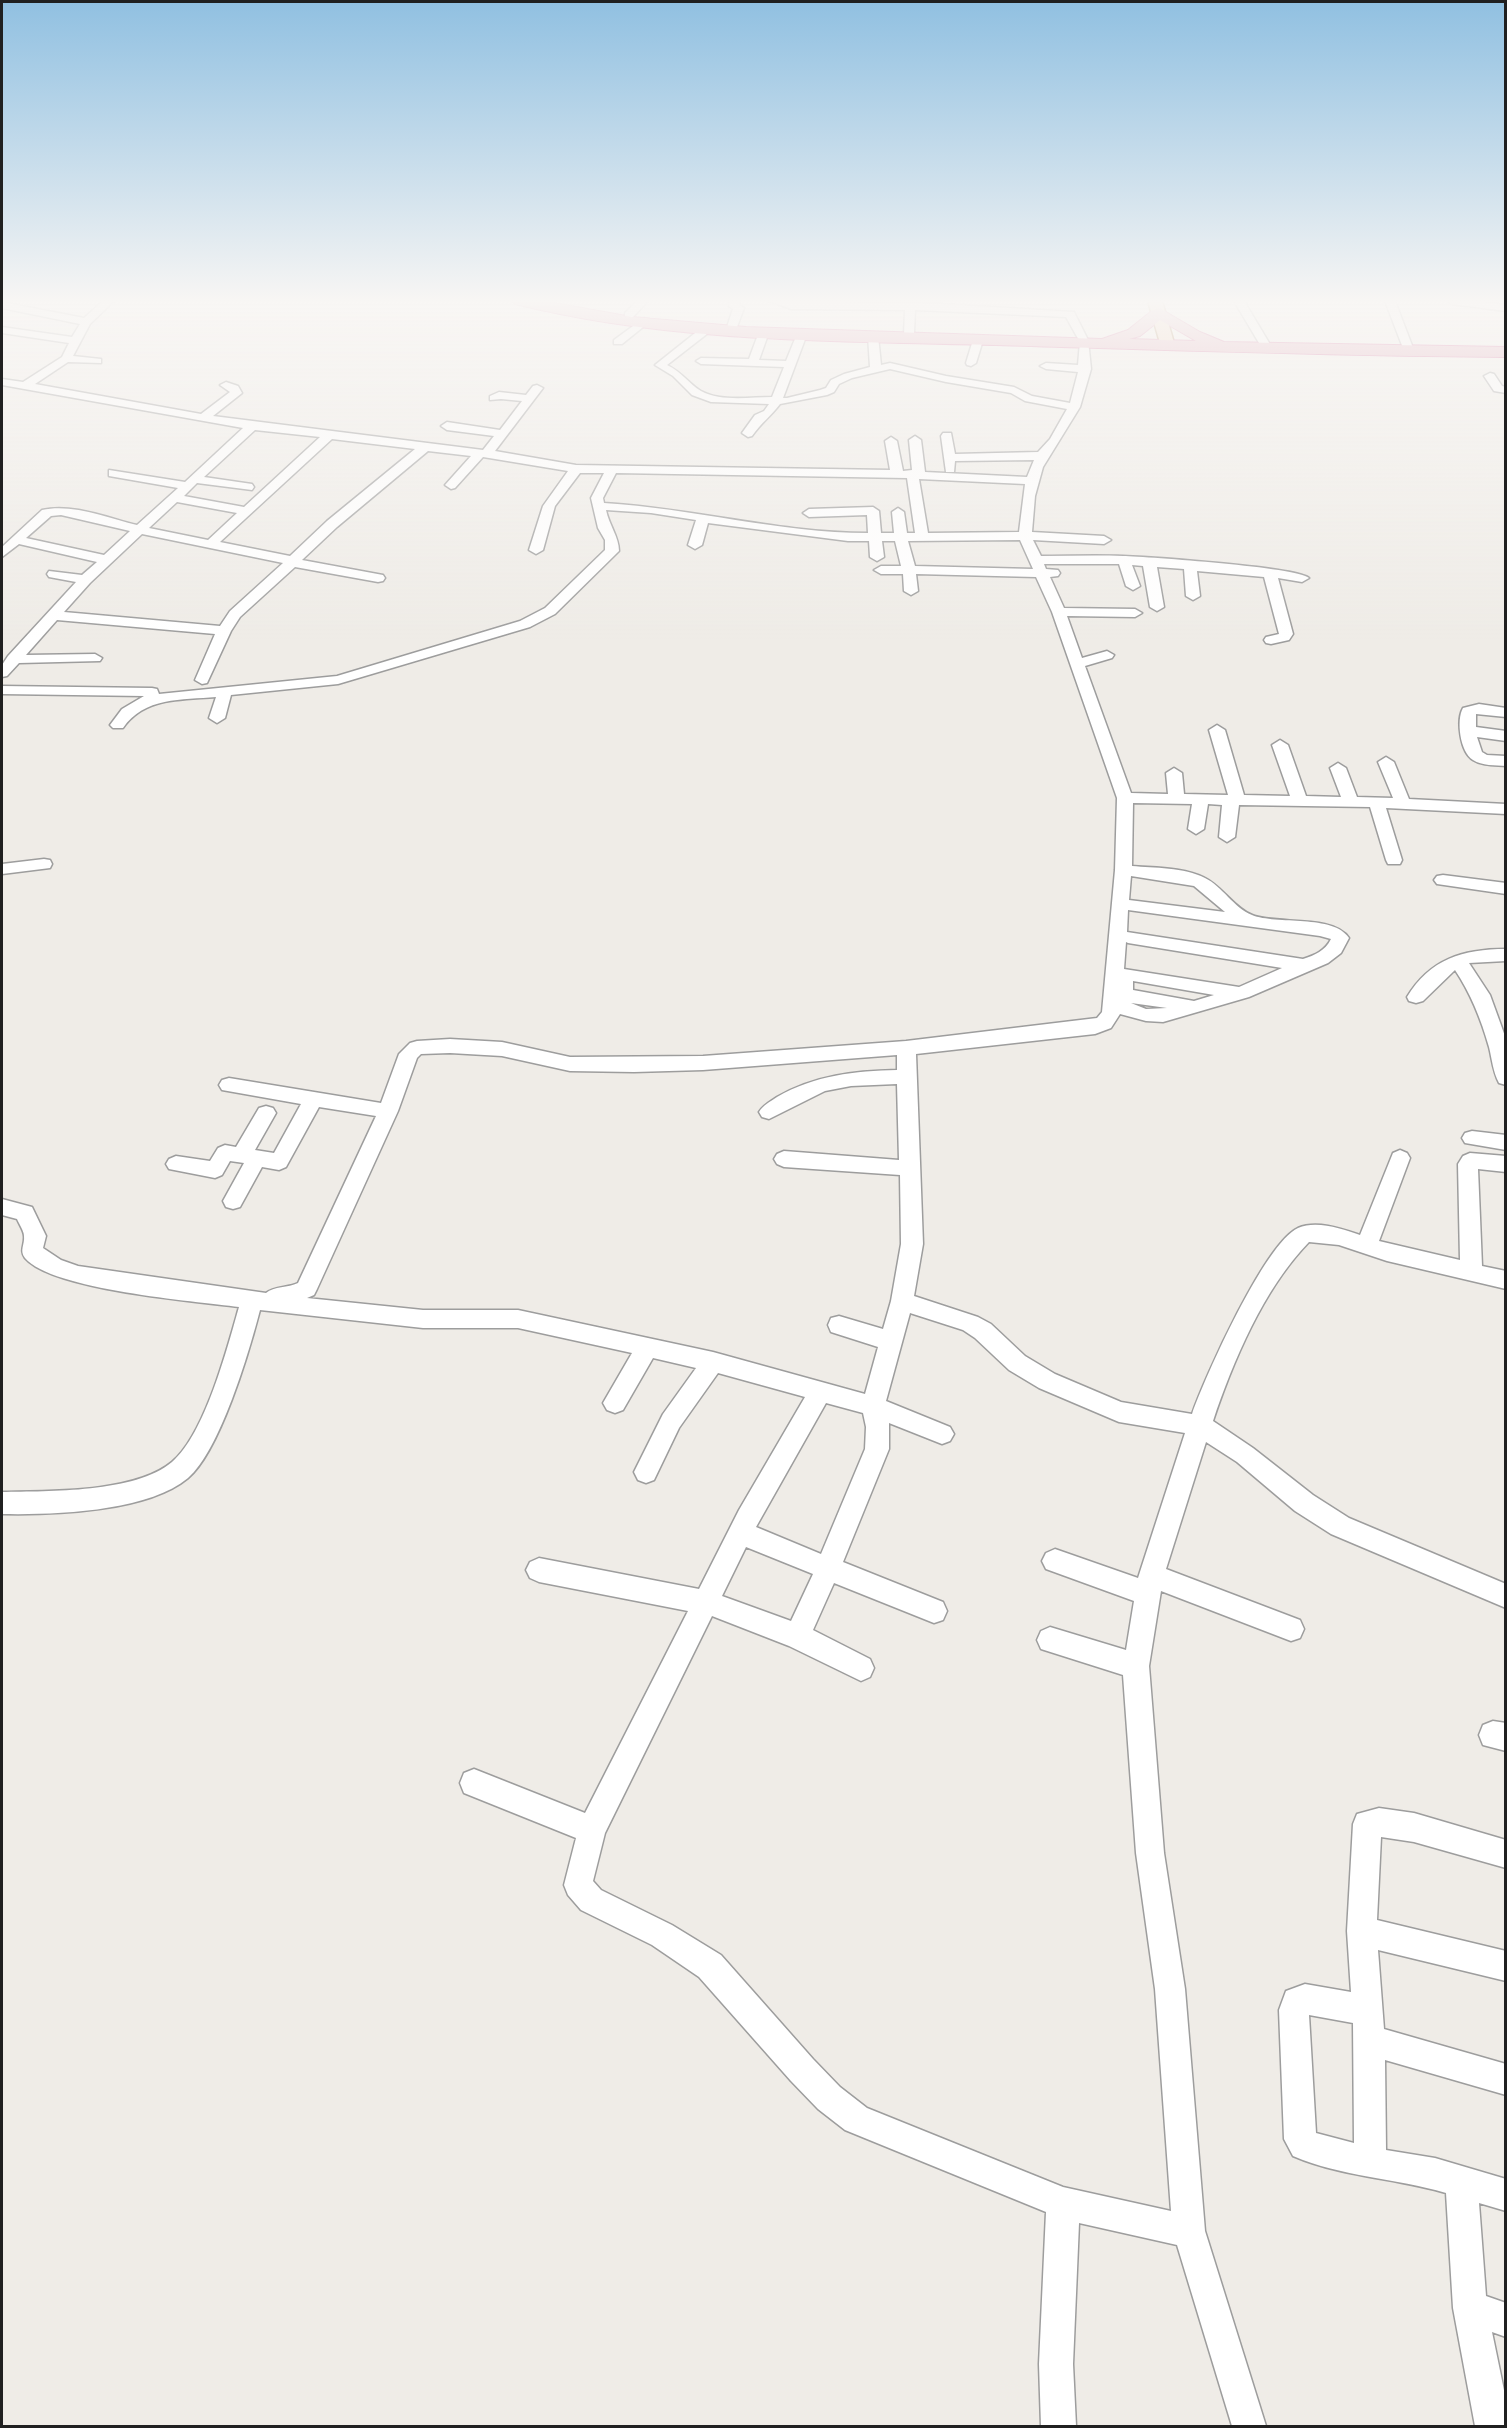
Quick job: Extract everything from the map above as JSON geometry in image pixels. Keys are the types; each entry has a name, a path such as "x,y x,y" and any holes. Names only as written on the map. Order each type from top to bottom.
{"street":[{"path":"181,414 328,436 483,454 576,469 916,474 1033,481"},
{"path":"203,418 208,414"},
{"path":"451,485 504,434 518,414"},
{"path":"748,433 759,417 765,414"},
{"path":"1070,414 1042,456 1029,496 1025,536 1059,612 1125,798 1132,905 1123,995 1195,1006 1242,993 1322,959 1335,949 1340,938 1336,934 1320,930 1132,905"},
{"path":"2,673 85,580 176,498 192,482 207,461 252,426"},
{"path":"440,449 453,428 504,434"},
{"path":"212,543 328,436"},
{"path":"947,436 950,476"},
{"path":"915,440 922,536"},
{"path":"891,441 897,474"},
{"path":"202,680 224,631 235,614 332,524 425,447"},
{"path":"949,458 1042,456"},
{"path":"536,550 549,506 576,469"},
{"path":"2,690 152,696 225,692 338,680 525,624 539,618 558,604 612,551 612,540 604,528 597,498 611,469"},
{"path":"113,472 248,487"},
{"path":"176,498 247,511"},
{"path":"598,506 651,509 739,525 840,537 1025,536 1104,540"},
{"path":"2,553 47,513 57,510 141,530 378,578"},
{"path":"873,512 879,563 909,570 1039,566 1124,560 1302,578"},
{"path":"898,512 911,591"},
{"path":"809,513 919,512"},
{"path":"695,545 703,517"},
{"path":"17,540 107,560"},
{"path":"1124,560 1132,586"},
{"path":"1149,562 1157,606"},
{"path":"1039,566 1077,574"},
{"path":"1190,567 1193,596"},
{"path":"1270,573 1286,634 1284,637 1271,640"},
{"path":"54,574 85,580"},
{"path":"1059,612 1135,613"},
{"path":"52,615 224,631"},
{"path":"1077,664 1107,655"},
{"path":"13,659 95,658"},
{"path":"217,718 225,692"},
{"path":"118,726 121,718 130,710 152,696"},
{"path":"1506,713 1479,709 1468,711 1468,731 1476,756 1506,761"},
{"path":"1217,730 1234,800 1227,837"},
{"path":"1468,731 1506,736"},
{"path":"1280,745 1300,801"},
{"path":"1386,762 1403,802"},
{"path":"1338,768 1351,802"},
{"path":"1174,773 1176,799"},
{"path":"1125,798 1403,802 1506,809"},
{"path":"1196,829 1201,799"},
{"path":"1377,803 1394,860"},
{"path":"2,869 44,864"},
{"path":"1129,870 1189,878 1200,882 1245,920"},
{"path":"252,1301 264,1297 291,1296 306,1289 388,1111 409,1054 417,1048 450,1046 502,1049 526,1052 561,1062 703,1063 906,1048 1095,1027 1104,1023 1111,1013 1129,870"},
{"path":"1443,880 1506,889"},
{"path":"1128,938 1304,965"},
{"path":"1416,997 1443,968 1458,960 1480,955 1506,955"},
{"path":"1458,960 1481,995 1502,1045 1506,1078"},
{"path":"1126,974 1242,993"},
{"path":"797,1636 877,1449 878,1427 873,1406 902,1301 912,1244 906,1048"},
{"path":"769,1112 805,1090 836,1080 907,1077"},
{"path":"230,1086 388,1111"},
{"path":"176,1164 215,1170 225,1153 279,1162 314,1099"},
{"path":"233,1201 266,1113"},
{"path":"1472,1138 1506,1143"},
{"path":"1367,1246 1400,1158"},
{"path":"784,1159 909,1168"},
{"path":"1471,1272 1468,1164 1470,1161 1506,1164"},
{"path":"2,1207 25,1213 35,1236 32,1251 42,1262 78,1275 252,1301 424,1319 458,1320 492,1317 529,1322 713,1362 873,1406 942,1434"},
{"path":"1249,2427 1190,2231 1170,1989 1150,1853 1136,1666 1150,1584 1215,1380 1250,1310 1285,1253 1297,1239 1303,1234 1313,1233 1339,1237 1506,1280"},
{"path":"2,1503 112,1497 145,1488 180,1470 194,1455 209,1426 241,1341 252,1301"},
{"path":"902,1301 970,1323 983,1331 1017,1363 1047,1381 1119,1412 1200,1425 1245,1455 1304,1503 1340,1526 1506,1596"},
{"path":"839,1325 890,1341"},
{"path":"615,1403 647,1348"},
{"path":"646,1472 671,1422 713,1362"},
{"path":"820,1393 748,1518 592,1830 579,1873 578,1885 591,1900 662,1935 710,1966 829,2098 856,2119 1063,2204 1190,2231"},
{"path":"741,1533 934,1611"},
{"path":"1055,1561 1150,1584 1292,1629"},
{"path":"539,1570 706,1602 797,1636 861,1668"},
{"path":"1050,1640 1136,1666"},
{"path":"474,1783 592,1830"},
{"path":"1370,2163 1368,2025 1362,1931 1366,1824 1376,1821 1399,1824 1506,1854"},
{"path":"1362,1931 1506,1966"},
{"path":"1506,2080 1305,1999 1298,2002 1294,2010 1300,2139 1304,2145 1370,2163 1435,2174 1506,2194"},
{"path":"1461,2181 1470,2308 1493,2427"},
{"path":"1058,2427 1056,2364 1063,2204"},
{"path":"1470,2308 1506,2320"}]}
